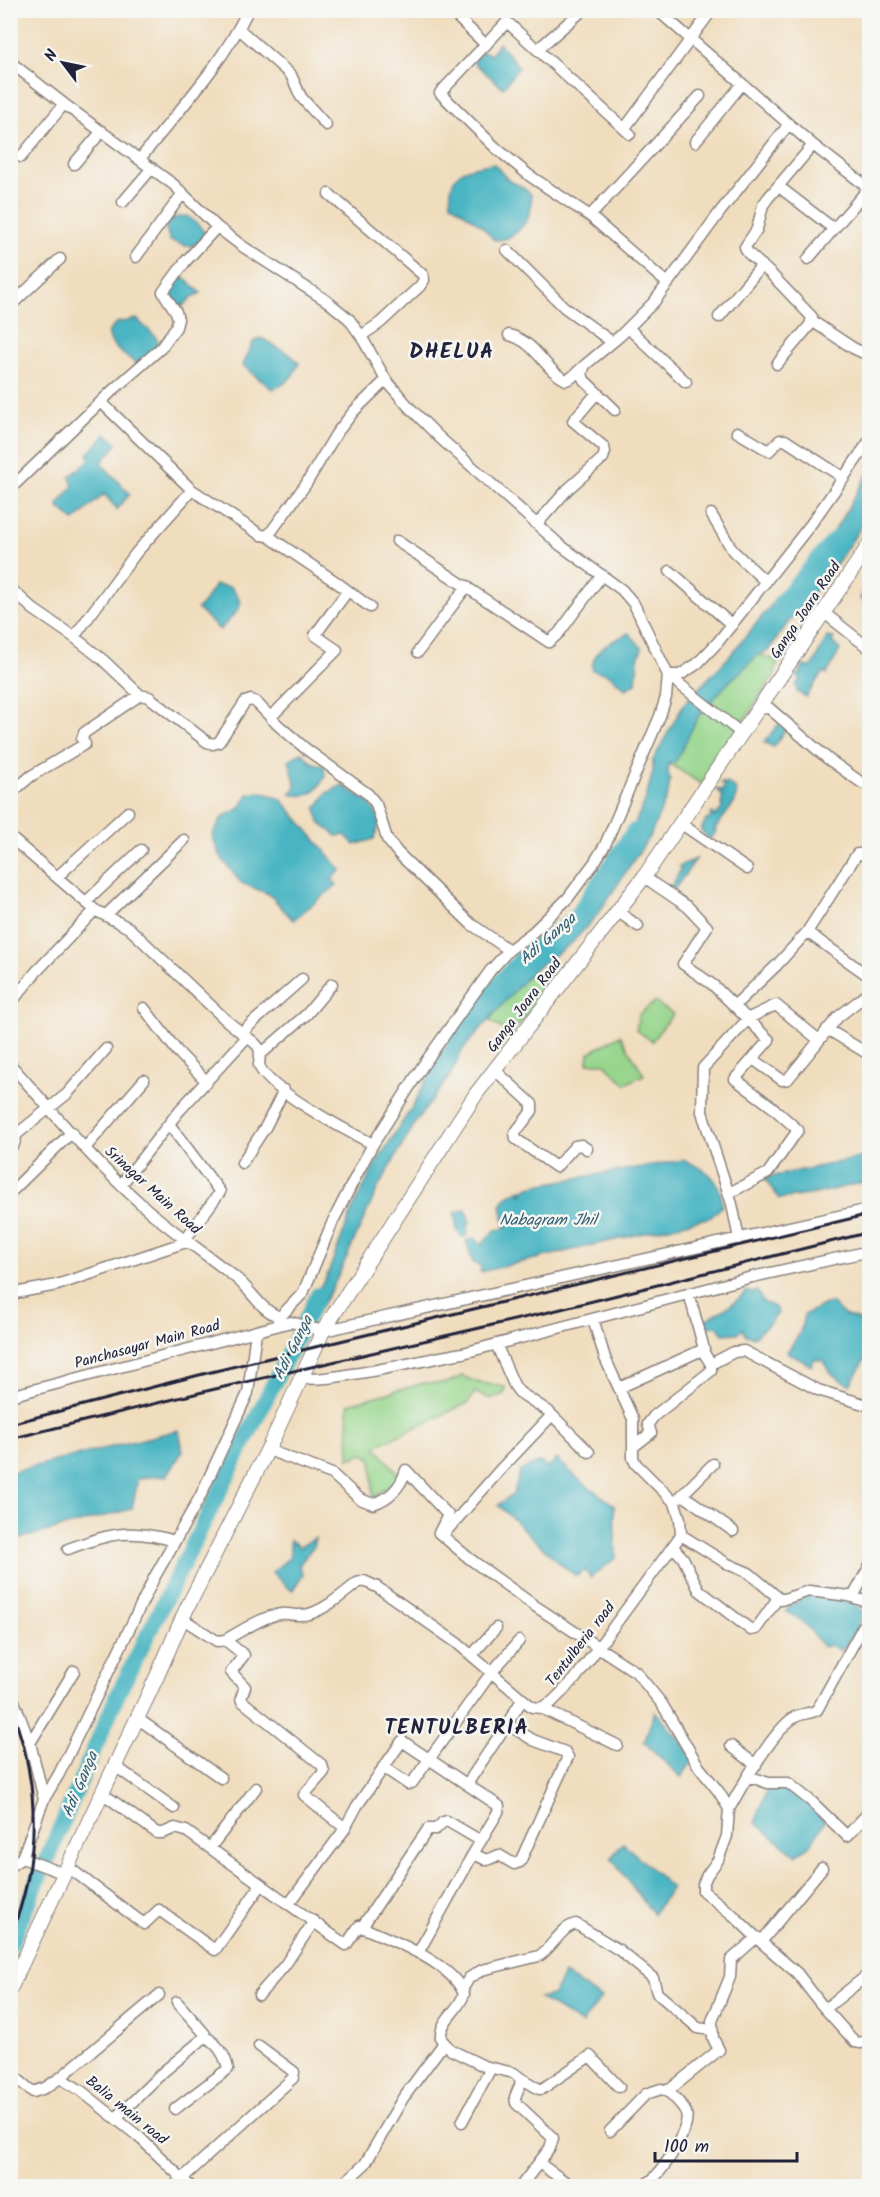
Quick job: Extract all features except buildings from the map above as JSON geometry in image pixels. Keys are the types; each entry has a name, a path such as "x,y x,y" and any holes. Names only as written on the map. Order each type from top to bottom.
{"main road":[{"name":"Ganga Joara Road","path":"10,1989 138,1718 186,1610 268,1450 323,1331 476,1094 644,876 870,544"}],"street":[{"path":"140,159 217,62 239,29 248,10"},
{"path":"538,49 583,10"},
{"path":"657,10 813,145 869,189 808,259"},
{"path":"668,284 590,216 530,176 504,155 440,93 507,22 627,131 712,10"},
{"path":"452,12 486,45"},
{"path":"239,29 291,75 301,97 326,124"},
{"path":"10,62 152,168 183,193 217,227 242,246 327,301 349,319 386,380 408,406 440,438 537,524 575,556 622,590 634,604 668,675 741,733"},
{"path":"694,142 742,84"},
{"path":"590,216 700,96"},
{"path":"21,157 64,104"},
{"path":"508,335 524,340 558,374 566,380 571,378 628,328 668,284 726,204 789,124"},
{"path":"74,164 102,132"},
{"path":"813,145 763,205 760,223 745,247 748,253 808,313 812,321 853,348 870,356"},
{"path":"123,202 152,168"},
{"path":"778,186 834,229"},
{"path":"136,257 183,193"},
{"path":"329,194 423,275 424,280 420,286 380,323 361,336"},
{"path":"10,489 161,348 176,327 178,319 163,292 185,262 217,227"},
{"path":"507,250 564,307 612,342"},
{"path":"10,306 60,259"},
{"path":"719,317 762,265"},
{"path":"777,364 812,321"},
{"path":"628,328 686,382"},
{"path":"585,365 582,373 584,380 615,410"},
{"path":"268,536 292,504 336,434 354,411 386,380"},
{"path":"537,524 567,490 603,458 604,447 573,421 597,393"},
{"path":"101,402 192,490 261,535 268,536 370,607"},
{"path":"737,432 769,451 780,440 785,440 844,478"},
{"path":"668,675 680,675 697,664 732,626 870,440"},
{"path":"74,637 136,553 192,490"},
{"path":"711,514 733,551 766,582"},
{"path":"397,541 549,642 559,633 602,575"},
{"path":"670,571 732,626"},
{"path":"418,652 467,586"},
{"path":"10,588 33,609 74,637 140,695 149,697 207,742 213,744 219,742 245,702 251,700 256,702 306,749 368,794 376,804 387,839 398,853 471,924 509,950"},
{"path":"271,717 337,650 315,634 347,592"},
{"path":"823,612 870,649"},
{"path":"278,1321 303,1293 333,1221 373,1144 424,1064 490,971 509,950 533,932 568,898 605,845 660,716 666,697 668,675"},
{"path":"10,794 31,776 85,744 82,739 84,733 140,695"},
{"path":"757,709 769,708 828,759 862,783"},
{"path":"57,877 128,812"},
{"path":"680,823 747,869"},
{"path":"10,837 95,910 129,928 226,1021 258,1045 261,1054 261,1070 284,1090 323,1118 373,1144"},
{"path":"106,915 184,840"},
{"path":"86,902 141,850"},
{"path":"735,1005 777,965 807,932 856,854 870,857"},
{"path":"644,876 688,907 707,927 683,964 713,985 769,1040 735,1079 798,1130 768,1173 729,1193"},
{"path":"10,1004 36,972 95,910"},
{"path":"617,911 638,926"},
{"path":"807,932 870,977"},
{"path":"121,1185 244,1035 302,979"},
{"path":"261,1054 308,1014 332,984"},
{"path":"753,1059 782,1080 788,1078 838,1017 870,992"},
{"path":"740,1239 729,1193 702,1112 703,1068 749,1018 776,1005 819,1040"},
{"path":"144,1008 177,1051 207,1082"},
{"path":"827,1029 870,1054"},
{"path":"10,1147 14,1144 17,1134 67,1094 106,1049"},
{"name":"Srinagar Main Road","path":"10,1064 121,1185 185,1242 219,1264 244,1285 278,1321"},
{"path":"495,1070 532,1104 532,1110 515,1133 516,1139 556,1167 575,1146 581,1145 587,1149"},
{"path":"85,1148 144,1080"},
{"path":"242,1163 266,1126 284,1090"},
{"path":"10,1294 57,1285 185,1242 220,1192 169,1124"},
{"path":"10,1192 72,1132"},
{"path":"323,1331 870,1209"},
{"path":"302,1378 319,1380 389,1369 496,1344 689,1293 870,1251"},
{"path":"633,1448 651,1433 648,1425 654,1416 709,1374 712,1368 702,1350 704,1347 689,1293"},
{"path":"593,1319 605,1358 633,1419 633,1448 636,1464 679,1499 733,1531"},
{"name":"Panchasayar Main Road","path":"10,1396 256,1330 278,1321 291,1322 323,1331"},
{"path":"10,1866 22,1858 44,1799 59,1774 154,1578 200,1497 248,1393 256,1330"},
{"path":"496,1344 519,1392 552,1415 589,1452"},
{"path":"619,1388 702,1350"},
{"path":"711,1364 734,1352 744,1351 818,1390 870,1406"},
{"path":"443,1535 552,1415"},
{"path":"268,1450 332,1474 360,1499 373,1504 382,1501 400,1485 406,1470 448,1515 439,1533 525,1599 636,1672 652,1691 699,1767 729,1809"},
{"path":"713,1464 679,1499 681,1535 728,1564 749,1573 781,1600 809,1591 853,1597 870,1603"},
{"path":"68,1549 102,1536 125,1533 149,1533 175,1541"},
{"name":"Tentulberia road","path":"541,1708 564,1691 599,1648 681,1535"},
{"path":"673,1547 683,1558 699,1590 751,1630 756,1629 777,1598"},
{"path":"853,1597 870,1565"},
{"path":"183,1619 217,1641 225,1640 270,1616 310,1614 357,1583 364,1581 377,1587 472,1655 532,1707 541,1708 617,1745"},
{"path":"870,1614 817,1710 797,1715 790,1720 748,1776 729,1809 727,1836 718,1860 703,1884 703,1891 733,1914 797,1973 855,2042 861,2043 870,2038"},
{"path":"472,1655 496,1628"},
{"path":"225,1640 244,1655 231,1672 245,1687 242,1701 322,1765 324,1772 304,1795 345,1828"},
{"path":"383,1767 411,1784 491,1673 519,1641"},
{"path":"30,1743 74,1671"},
{"path":"10,1691 30,1743 44,1799"},
{"path":"467,1784 522,1700"},
{"path":"138,1718 221,1778"},
{"path":"473,1854 487,1860 499,1855 514,1864 520,1862 568,1756 565,1752 533,1740 507,1724"},
{"path":"289,1904 345,1828 357,1806 402,1741 499,1806 498,1812 418,1953"},
{"path":"731,1746 756,1765"},
{"path":"115,1766 174,1808"},
{"path":"748,1776 768,1782 788,1783 847,1836 868,1817"},
{"path":"210,1848 256,1788"},
{"path":"102,1793 157,1833 179,1828 346,1945 359,1926 362,1927 428,1829 436,1829 447,1821 481,1841"},
{"path":"22,1858 67,1870 144,1924 159,1910 215,1950 261,1885"},
{"path":"668,2091 719,2050 711,2031 712,2021 730,1977 731,1959 759,1940 822,1868"},
{"path":"259,1995 285,1965 314,1921"},
{"path":"462,1990 469,1978 482,1970 539,1956 546,1952 567,1929 576,1924 619,1950 653,1977 657,1993 698,2028 711,2031"},
{"path":"362,1927 418,1953 435,1964 462,1990 464,1994 462,2000 442,2026 441,2038 452,2050 491,2068 514,2073 539,2089 590,2056 619,2087"},
{"path":"825,2009 870,1973"},
{"path":"10,2073 33,2092 60,2078 159,1995"},
{"path":"175,2109 228,2069 218,2046 205,2036 177,2002"},
{"path":"116,2118 163,2072 205,2036"},
{"path":"341,2187 365,2164 403,2098 444,2043"},
{"path":"182,2184 293,2078 294,2072 290,2067 259,2046"},
{"path":"462,2121 491,2068"},
{"path":"519,2077 521,2083 515,2097 516,2103 553,2138 550,2148 521,2187"},
{"name":"Balia main road","path":"60,2078 116,2118 160,2156 182,2184"},
{"path":"610,2131 646,2094 661,2089 668,2091 686,2112 682,2135 658,2182 641,2187"},
{"path":"539,2163 565,2185"}],"green space":[{"path":"753,652 778,661 774,676 701,784 670,764 682,727"},
{"path":"531,968 547,982 532,1009 511,1034 488,1020"},
{"path":"655,1002 673,1014 652,1041 636,1030 639,1014"},
{"path":"620,1035 644,1075 625,1084 604,1063 588,1063 589,1053"},
{"path":"462,1376 476,1382 506,1387 504,1394 490,1399 475,1392 468,1403 376,1446 401,1477 373,1498 372,1459 364,1454 349,1459 348,1404 424,1383 446,1383"}],"water":[{"path":"499,43 519,67 503,88 473,62 483,51 491,55"},
{"path":"494,164 509,181 531,194 531,208 526,221 513,235 501,240 494,240 482,226 451,203 452,184 461,172 475,166"},
{"path":"187,216 205,233 201,241 185,246 170,241 166,229 167,221"},
{"path":"185,278 201,293 192,297 182,307 172,298 170,288 177,279"},
{"path":"137,319 158,341 154,352 137,364 112,344 108,333 116,323"},
{"path":"261,338 291,355 299,363 288,380 272,389 243,365 253,342"},
{"path":"106,434 118,443 101,463 130,494 117,509 104,494 74,521 57,506 73,486 70,477 90,459 88,454"},
{"path":"869,472 869,515 837,563 768,651 758,655 725,686 698,717 675,763 669,762 668,794 651,834 598,914 572,943 532,971 463,1049 450,1076 417,1120 378,1188 334,1285 317,1313 301,1316 326,1278 354,1206 376,1163 416,1101 425,1082 458,1044 465,1028 486,999 577,913 601,884 622,851 645,801 653,771 653,760 683,705 728,658 772,604 798,581 823,550"},
{"path":"870,574 869,605 860,599 865,587 863,585 865,575"},
{"path":"215,585 231,587 241,602 238,610 220,630 197,609"},
{"path":"629,633 642,648 638,659 636,683 626,689 608,674 592,670 595,656 599,651"},
{"path":"827,637 834,638 832,642 840,650 827,674 823,672 806,697 797,692 796,684 800,680 797,675 801,674 800,670 804,666 812,667"},
{"path":"782,722 787,727 774,747 763,742 769,737"},
{"path":"302,752 311,762 324,766 325,777 315,791 302,796 290,794 296,787 289,760"},
{"path":"720,783 727,783 737,790 735,802 714,830 716,831 710,840 701,830 706,820 710,819 711,814 713,813 714,817 722,809 722,795 716,789 723,791 724,785"},
{"path":"342,785 370,803 380,821 374,839 355,845 345,835 337,836 319,822 316,808 327,793"},
{"path":"262,792 281,799 341,870 332,879 337,885 293,920 269,894 241,883 220,856 212,835 222,818 240,808 248,794"},
{"path":"696,859 674,890 667,887 672,885 681,869 679,866"},
{"path":"869,1156 869,1181 815,1194 779,1199 764,1178"},
{"name":"Nabagram Jhil","path":"683,1160 706,1171 716,1182 722,1206 711,1217 480,1272 481,1266 473,1263 466,1241 475,1238 481,1244 495,1230 508,1225 507,1222 505,1225 501,1206 507,1196 523,1189 520,1196 527,1188 536,1185"},
{"path":"466,1209 470,1223 467,1226 468,1236 462,1237 457,1231 455,1213"},
{"path":"746,1291 752,1293 757,1291 763,1302 775,1307 778,1313 771,1322 754,1337 745,1335 743,1329 737,1333 723,1334 717,1326 707,1327 703,1321 732,1304"},
{"path":"832,1303 844,1315 859,1320 869,1328 869,1352 850,1385 834,1375 822,1360 814,1360 811,1366 787,1352 800,1333 804,1315 825,1304"},
{"path":"179,1430 183,1451 166,1476 138,1478 132,1509 11,1541 11,1472"},
{"path":"557,1459 578,1479 614,1505 616,1558 590,1578 586,1570 576,1576 559,1563 498,1505 514,1493 520,1471 541,1462 548,1467"},
{"path":"315,1538 313,1547 299,1565 303,1574 293,1590 289,1589 272,1572 290,1557 290,1540 300,1547"},
{"path":"807,1596 847,1600 863,1611 858,1627 841,1651 831,1645 823,1647 807,1626 786,1611 791,1605"},
{"path":"655,1711 695,1758 681,1777 644,1742"},
{"path":"786,1785 825,1821 810,1846 796,1855 755,1823 768,1787"},
{"path":"623,1843 672,1888 653,1914 611,1858"},
{"path":"564,1974 601,1998 582,2024 539,1998 553,1995"}],"waterway":[{"path":"777,602 835,535"},
{"name":"Adi Ganga","path":"441,1069 476,1008 524,956 574,919 634,831"},
{"name":"Adi Ganga","path":"10,1945 117,1696 318,1295"}],"railway":[{"path":"10,1424 207,1373 870,1214"},
{"path":"10,1439 549,1312 870,1232"},
{"path":"10,1706 27,1763 32,1792 33,1822 32,1851 27,1880 10,1937"}],"district":[{"name":"DHELUA","path":"452,351"},
{"name":"TENTULBERIA","path":"457,1727"}]}
